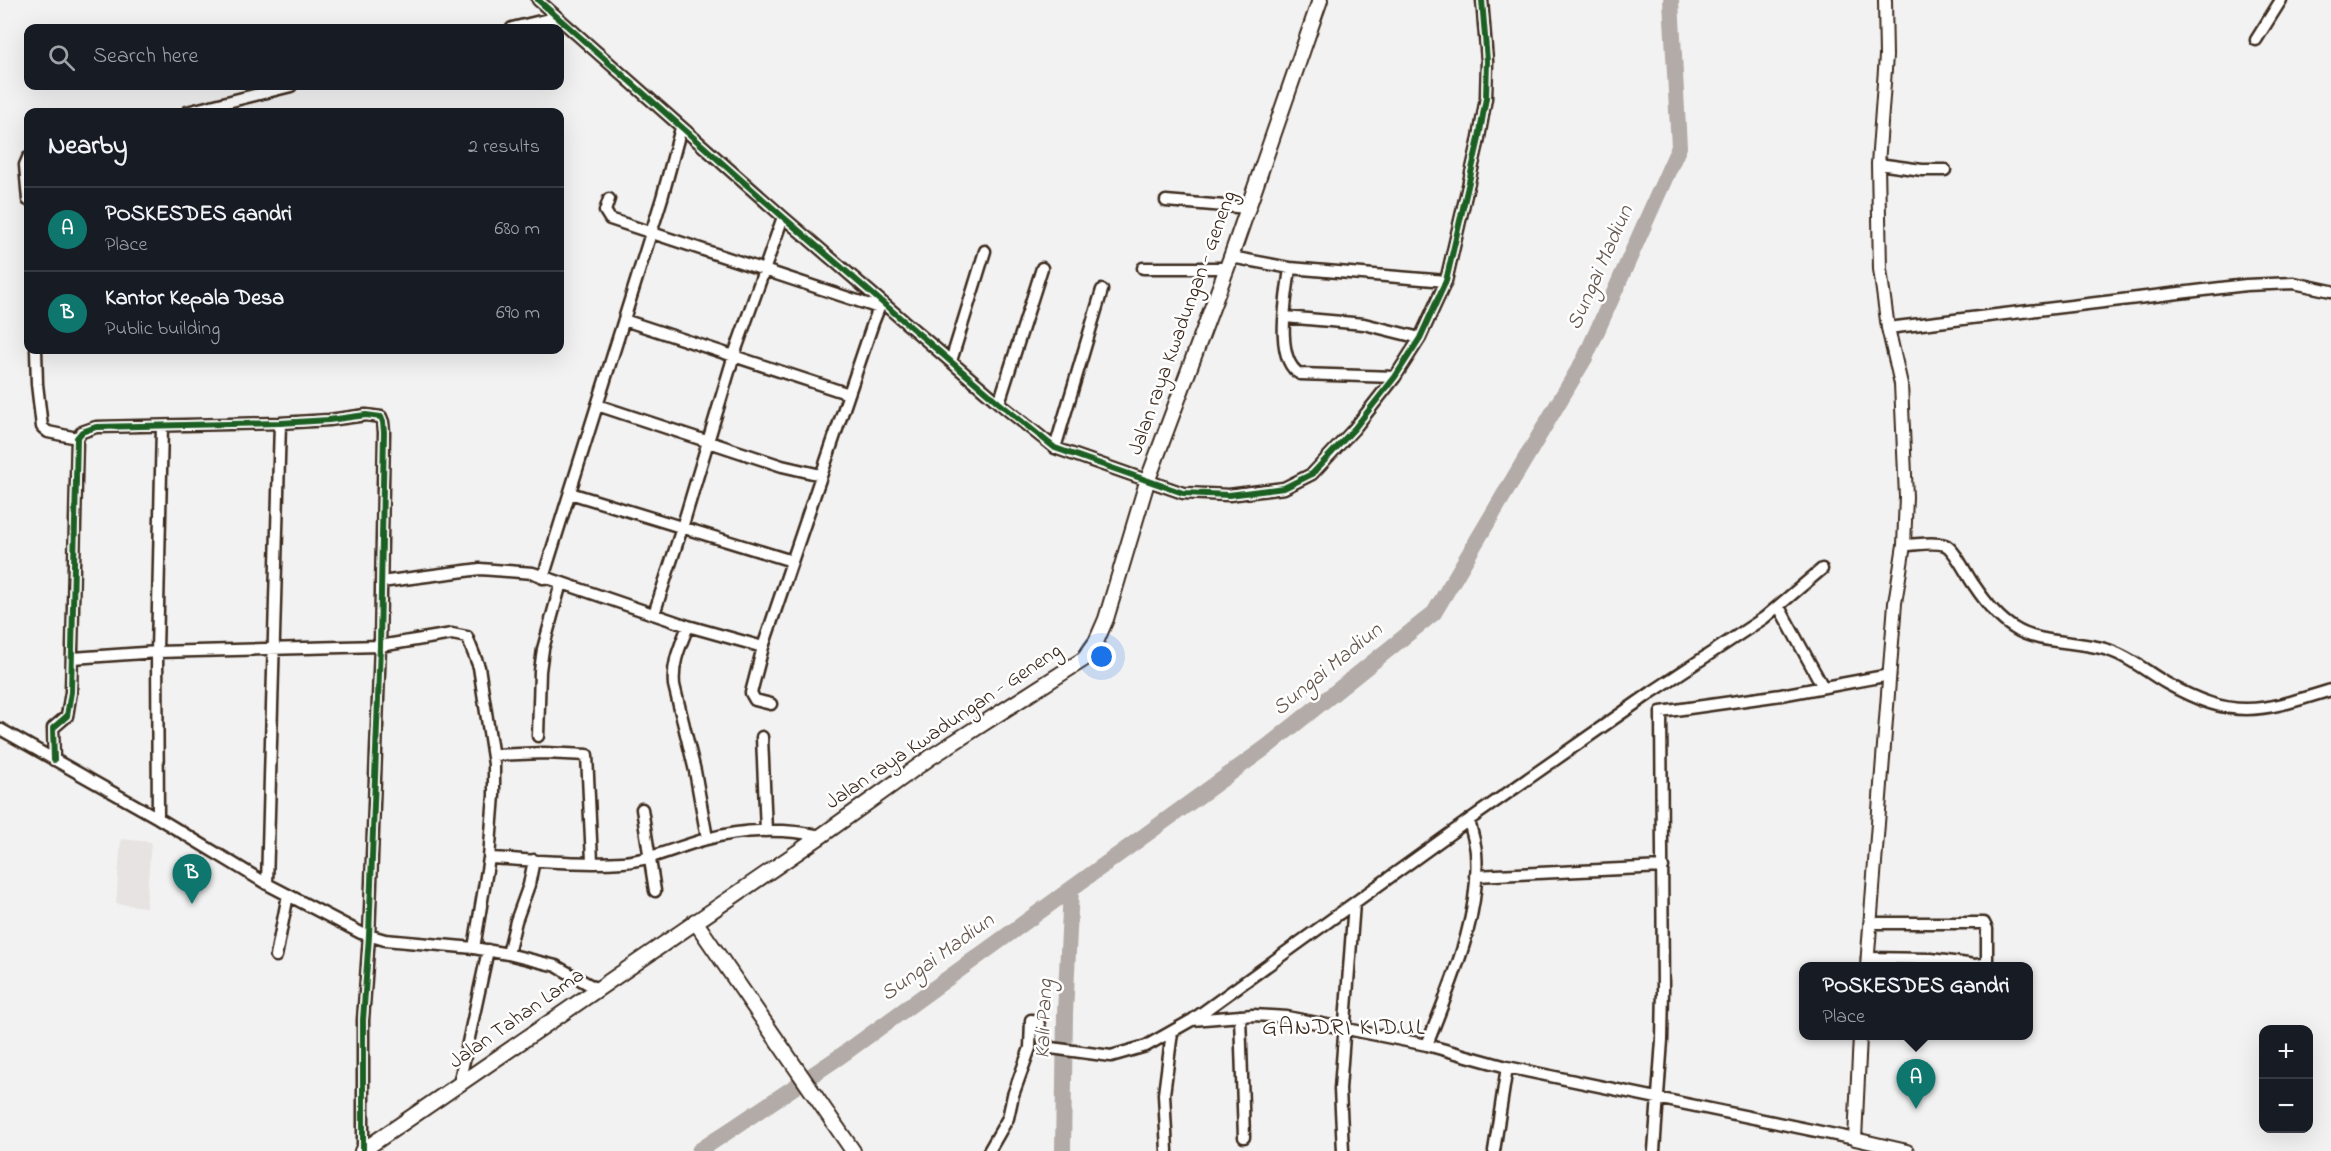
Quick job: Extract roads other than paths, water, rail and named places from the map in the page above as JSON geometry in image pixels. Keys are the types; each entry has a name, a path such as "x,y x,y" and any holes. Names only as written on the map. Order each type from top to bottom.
{"main road":[{"name":"Jalan raya Kwadungan - Geneng","path":"695,921 821,836 931,757 1084,659 1096,642 1106,619 1148,482 1229,263 1320,0"},
{"path":"695,921 854,1151"},
{"name":"Jalan Tahan Lama","path":"362,1151 695,921"}],"street":[{"path":"538,0 881,305 1055,448 1183,493 1229,495 1284,488 1301,481 1323,464 1395,377 1420,338 1446,281 1468,195 1486,98 1487,62 1482,0"},
{"path":"1885,0 1886,56 1878,164 1880,270 1888,328 1901,384 1906,497 1904,545 1895,603 1867,962 1931,959 1953,962"},
{"path":"2256,40 2281,0"},
{"path":"529,24 557,17"},
{"path":"203,108 275,90"},
{"path":"543,578 651,232 681,128"},
{"path":"1878,164 1946,171"},
{"path":"609,198 606,215 610,219 765,271 881,305"},
{"path":"1166,201 1248,208"},
{"path":"654,614 735,355 783,217"},
{"path":"951,361 985,251"},
{"path":"1143,268 1229,263 1446,281"},
{"path":"999,403 1042,268"},
{"path":"1290,268 1284,350 1290,366 1300,374 1395,377"},
{"path":"1888,328 2246,285 2294,283 2331,291"},
{"path":"1055,448 1102,290"},
{"path":"771,704 755,699 751,693 751,686 881,305"},
{"path":"1285,318 1364,324 1420,338"},
{"path":"624,320 849,394"},
{"path":"36,354 42,427 48,432 77,438"},
{"path":"597,405 782,466 821,476"},
{"path":"54,760 53,728 65,719 69,708 73,658 77,438 82,432 96,427 280,423 366,415 381,417 384,432 380,646 369,936 363,1020 362,1151"},
{"path":"267,884 280,423"},
{"path":"158,818 157,652 162,426"},
{"path":"570,493 792,561"},
{"path":"1904,545 1940,544 1948,547 1975,587 2014,628 2025,634 2086,644 2111,651 2130,659 2153,676 2183,692 2213,704 2236,710 2262,709 2331,690"},
{"path":"381,582 480,569 533,573 688,626 763,647"},
{"path":"989,1151 1008,1118 1013,1095 1026,1062 1031,1020 1038,1021 1043,1041 1051,1048 1111,1056 1146,1046 1172,1032 1192,1020 1469,820 1779,606 1822,569"},
{"path":"538,736 541,660 561,583"},
{"path":"1779,606 1823,687"},
{"path":"688,626 675,658 674,677 707,838"},
{"path":"73,658 157,652 380,646 452,634 467,637 479,667 493,755 494,795 489,858 474,948"},
{"path":"1654,1151 1663,999 1661,712 1890,675"},
{"path":"0,729 158,818 267,884 361,933 385,940 474,948 508,954 556,966 597,989"},
{"path":"762,737 766,831"},
{"path":"493,755 544,753 587,755 592,861"},
{"path":"642,809 655,891"},
{"path":"1427,1045 1468,930 1476,851 1469,820"},
{"path":"489,858 623,862 650,857 707,838 738,832 785,831 821,836"},
{"path":"508,954 516,921 529,885 534,860"},
{"path":"1475,876 1663,867"},
{"path":"276,956 288,895"},
{"path":"1343,1151 1340,1089 1354,903"},
{"path":"1870,923 1984,923 1987,929 1986,962"},
{"path":"459,1084 488,950"},
{"path":"1192,1020 1240,1016 1287,1017 1427,1045 1507,1066 1907,1151"},
{"path":"1240,1016 1244,1137"},
{"path":"1167,1151 1164,1094 1172,1032"},
{"path":"1855,1139 1860,1040"},
{"path":"1494,1151 1507,1066"}],"waterway":[{"name":"Sungai Madiun","path":"699,1151 842,1055 1268,746 1434,613 1585,358 1679,147 1671,0"},
{"name":"Kali Pang","path":"1063,1151 1065,1014 1071,889"}],"place":[{"name":"Kantor Kepala Desa","path":"192,904"},
{"name":"POSKESDES Gandri","path":"1916,1109"}],"district":[{"name":"GANDRI KIDUL","path":"1344,1028"}]}
